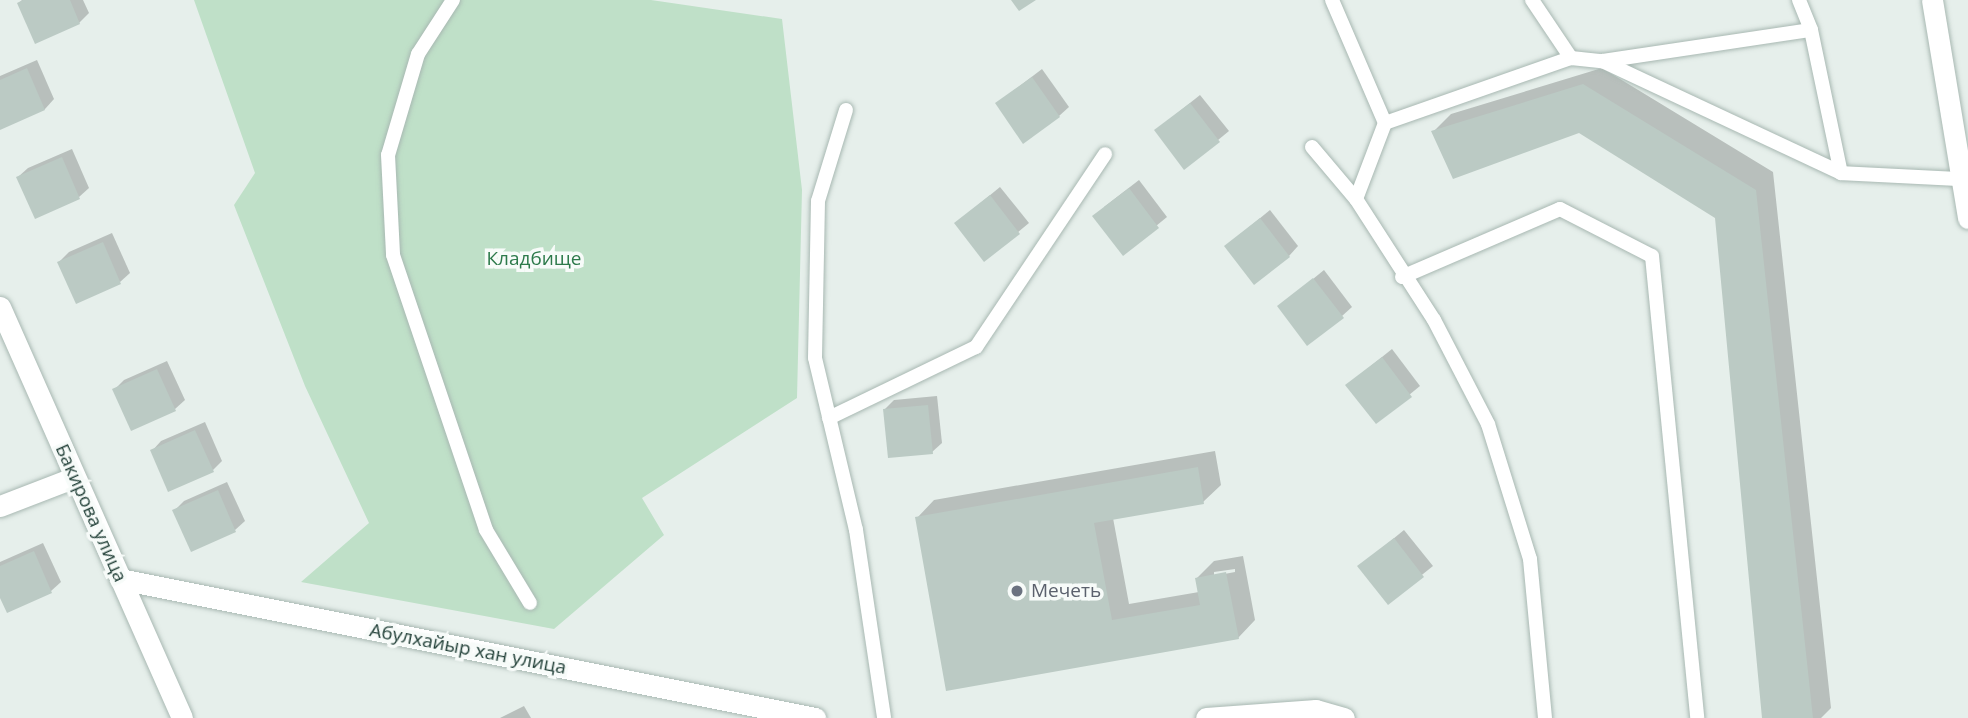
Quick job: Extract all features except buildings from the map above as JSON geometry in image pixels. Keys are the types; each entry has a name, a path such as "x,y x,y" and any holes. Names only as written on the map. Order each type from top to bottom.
{"street":[{"path":"1932,0 1968,218"},
{"name":"Бакирова улица","path":"0,307 182,718"},
{"path":"0,506 75,477"},
{"name":"Абулхайыр хан улица","path":"120,579 815,718"},
{"path":"1206,718 1316,710 1344,718"}],"lane":[{"path":"453,0 418,54 388,155 393,255 486,530 530,603"},
{"path":"1332,0 1385,122 1356,200"},
{"path":"1532,0 1571,58"},
{"path":"1800,0 1811,30 1841,173"},
{"path":"1385,122 1571,58 1602,61 1811,30"},
{"path":"1602,61 1841,173 1961,180"},
{"path":"846,110 818,201 815,358 856,530 884,718"},
{"path":"1312,147 1356,200 1402,277 1434,320 1488,424 1530,559 1545,718"},
{"path":"829,418 976,347 1105,154"},
{"path":"1402,277 1560,209 1652,256 1696,718"}],"green space":[{"name":"Кладбище","path":"194,0 651,0 782,19 802,190 797,398 642,498 664,535 554,629 301,582 369,523 305,386 234,205 255,173"}],"place":[{"name":"Мечеть","path":"1017,591"}]}
